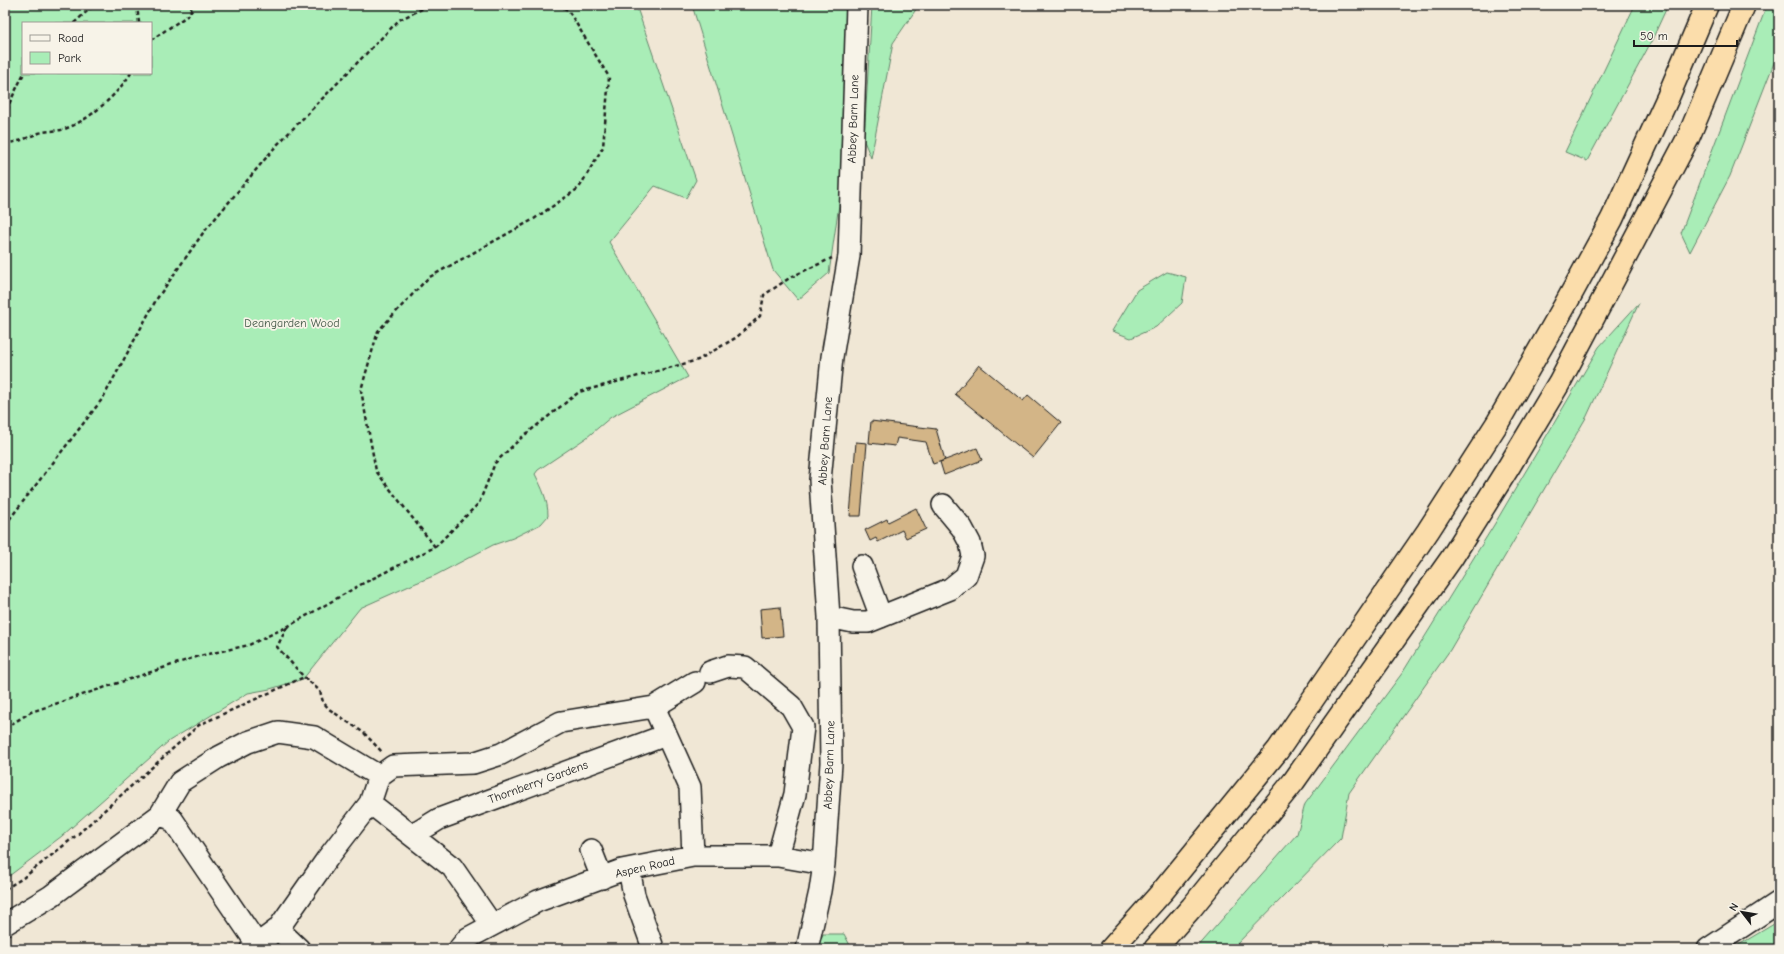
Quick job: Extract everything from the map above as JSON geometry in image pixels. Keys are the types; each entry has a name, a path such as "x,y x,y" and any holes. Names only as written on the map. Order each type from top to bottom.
{"highway":[{"path":"1111,949 1162,892 1278,750 1424,538 1490,435 1564,307 1612,219 1668,97 1707,5"},
{"path":"1155,949 1192,907 1294,782 1451,558 1508,468 1559,383 1688,138 1744,5"}],"street":[{"name":"Abbey Barn Lane","path":"807,949 820,891 824,864 831,763 829,617 820,480 832,357 849,256 857,5"},
{"path":"829,617 853,622 868,622 950,589 966,576 973,556 970,543 962,528 943,505"},
{"path":"862,566 881,617"},
{"path":"5,924 51,896 160,815 180,782 219,757 248,742 278,732 314,737 386,771 473,763 501,754 561,722 654,707 703,677 728,666 745,667 791,706 803,728 795,794 778,856"},
{"path":"654,707 690,787 693,856"},
{"name":"Thornberry Gardens","path":"413,835 438,819 666,735"},
{"path":"160,815 172,819 254,947 278,929 327,859 370,802 386,771"},
{"path":"370,802 452,867 492,925"},
{"path":"591,850 602,878"},
{"name":"Aspen Road","path":"460,949 468,938 538,901 629,869 693,856 778,856 824,864"},
{"path":"629,869 634,894 652,944"},
{"path":"1708,949 1779,902"},
{"path":"278,929 299,949"}],"path":[{"path":"75,22 94,5"},
{"path":"137,5 138,22"},
{"path":"152,39 190,14 192,5"},
{"path":"5,525 104,398 156,300 203,233 276,146 399,20 430,5"},
{"path":"435,547 376,471 361,390 378,331 428,278 534,219 579,188 603,147 609,78 568,10 558,5"},
{"path":"5,124 9,104 24,74"},
{"path":"5,141 8,143 18,143 40,132 61,130 73,125 90,115 113,96 130,74"},
{"path":"5,728 31,712 199,656 249,645 288,627 360,585 435,547 479,503 495,463 521,438 579,392 698,360 737,337 760,316 764,295 785,280 834,257 849,256"},
{"path":"288,627 277,647 304,677 320,691 323,702 329,709 364,733 386,771"},
{"path":"5,889 23,878 78,834 199,725 304,677"}],"green space":[{"name":"Deangarden Wood","path":"5,5 636,5 696,180 686,198 655,186 609,242 688,377 611,417 586,438 538,470 535,474 544,494 548,510 548,516 541,524 513,538 493,545 436,575 360,608 303,679 270,689 248,693 169,741 62,836 5,879"},
{"path":"692,5 857,5 851,122 829,273 798,300 773,270"},
{"path":"872,5 919,5 893,43 871,158 864,141"},
{"path":"1635,5 1668,5 1650,44 1587,161 1565,152"},
{"path":"1767,5 1779,5 1779,50 1730,176 1690,252 1681,233"},
{"path":"1167,272 1186,277 1182,303 1156,327 1131,338 1112,331 1137,290"},
{"path":"1639,303 1587,416 1450,650 1349,793 1341,838 1232,949 1196,949 1297,834 1305,804 1403,672 1494,525 1599,347"},
{"path":"1779,921 1779,949 1732,949"},
{"path":"823,934 844,934 852,949 817,949"}],"building":[{"path":"979,365 1023,401 1028,395 1061,423 1033,458 955,394"},
{"path":"871,421 936,429 945,460 933,464 926,442 897,438 895,446 869,443"},
{"path":"856,442 867,443 861,516 850,516"},
{"path":"977,448 982,460 944,475 940,462"},
{"path":"916,508 926,529 906,538 902,530 878,542 876,538 870,541 865,530 887,519 888,522"},
{"path":"780,607 783,636 762,638 760,609"}]}
